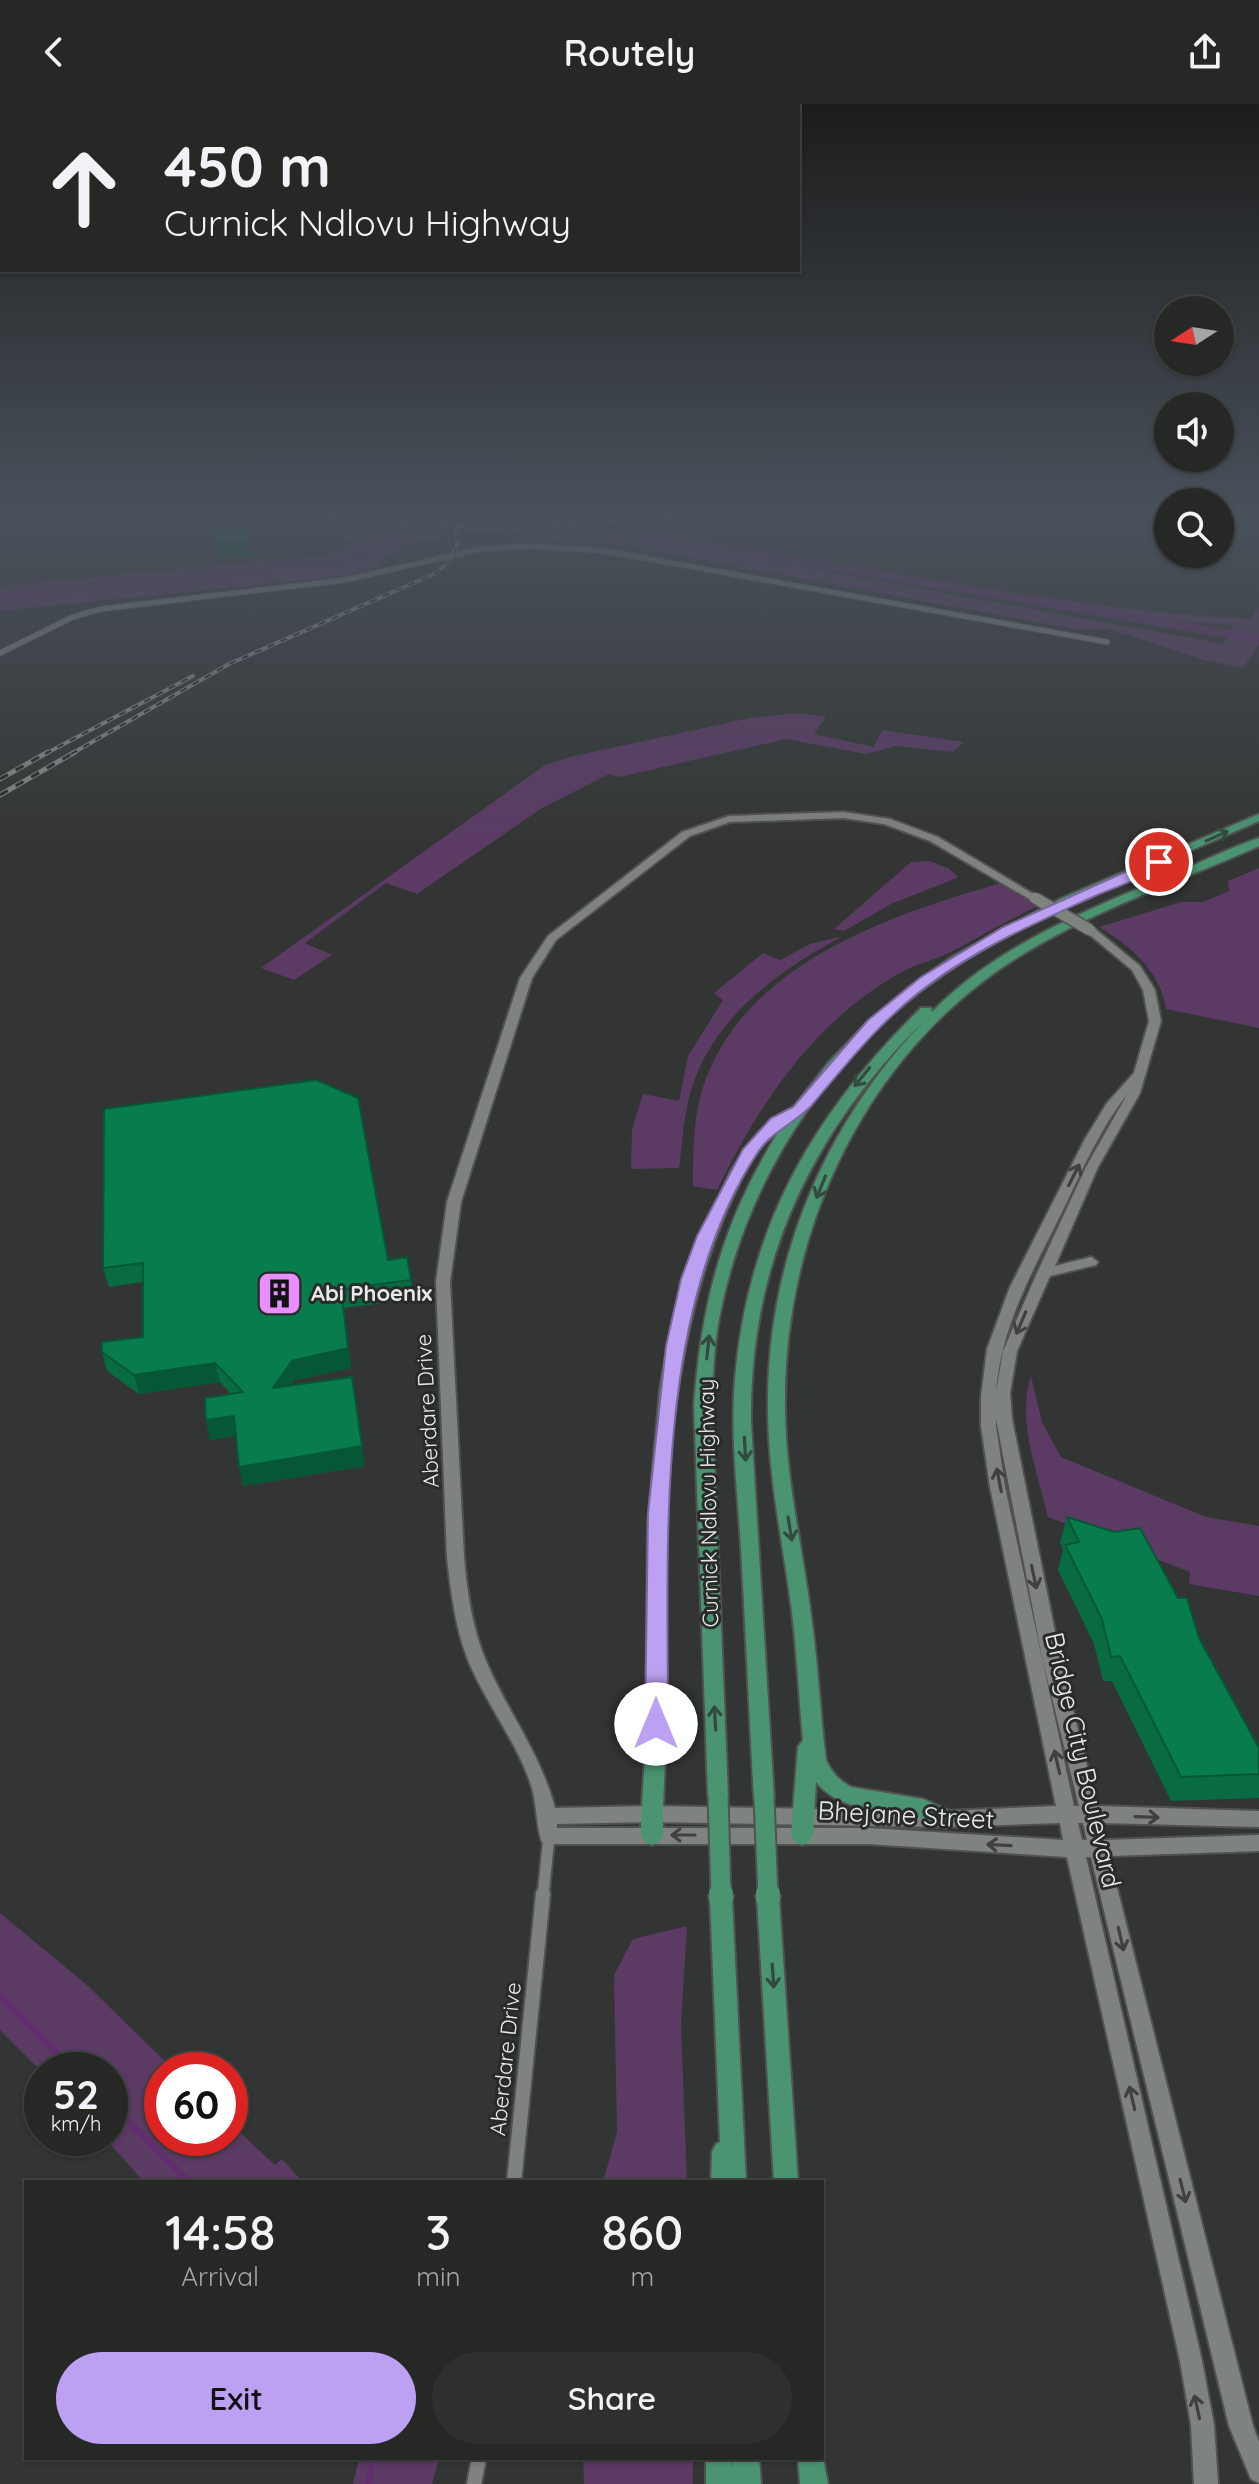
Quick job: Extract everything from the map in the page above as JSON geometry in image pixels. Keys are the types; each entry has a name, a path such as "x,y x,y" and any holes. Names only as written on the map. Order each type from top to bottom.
{"main road":[{"name":"Curnick Ndlovu Highway","path":"734,2180 703,1405 708,1342 722,1272 745,1204 773,1147 798,1110 873,1023 959,958 1008,930 1259,817"},
{"name":"Curnick Ndlovu Highway","path":"786,2180 768,1898 743,1379 760,1271 792,1183 837,1111 878,1058 957,986 1059,923 1259,839"},
{"path":"945,1819 922,1807 862,1799 837,1791 820,1775 778,1441 776,1396 788,1289 798,1247 843,1137 868,1096 928,1022 995,967 1088,915 1259,839"},
{"path":"652,1824 659,1491 668,1399 681,1319 700,1250 730,1186 765,1133 798,1110"},
{"path":"802,1825 810,1709"},
{"path":"723,2180 731,2091"},
{"path":"719,2460 720,2484"},
{"path":"746,2460 747,2484"},
{"path":"802,2460 803,2484"},
{"path":"811,2460 814,2484"}],"street":[{"path":"0,653 53,627"},
{"path":"1025,627 1107,642"},
{"name":"Aberdare Drive","path":"514,2180 549,1816 526,1748 469,1639 458,1593 443,1282 454,1202 533,962 552,938 675,841 699,827 729,819 844,815 886,821 934,839 1035,898"},
{"name":"Bridge City Boulevard","path":"1035,898 1090,930 1126,957 1149,990 1155,1021 1131,1086 1010,1351 1003,1393 1017,1534 1069,1814 1204,2436 1206,2484"},
{"name":"Bridge City Boulevard","path":"1131,1086 1104,1116 1010,1303 989,1372 988,1401 992,1443 1099,1849 1241,2426 1259,2471"},
{"path":"1044,1273 1091,1262"},
{"name":"Bhejane Street","path":"549,1816 652,1824 802,1825 1069,1814 1259,1819"},
{"name":"Bhejane Street","path":"549,1836 652,1824"},
{"name":"Bhejane Street","path":"802,1825 1077,1849 1259,1843"},
{"path":"474,2484 479,2460"}],"shaded area":[{"path":"1064,627 1131,627 1223,644 1233,627 1259,627 1259,644 1243,668 1204,660 1109,629"},
{"path":"796,713 826,717 814,734 874,747 882,730 964,742 953,752 896,746 866,754 786,739 619,777 609,774 542,808 417,894 386,883 305,943 332,955 294,980 261,968 545,765 750,718"},
{"path":"929,861 948,868 959,877 891,904 844,931 834,929 911,862"},
{"path":"1259,868 1259,1028 1166,1009 1157,982 1142,960 1099,927 1181,902 1203,902 1229,891 1228,881"},
{"path":"1001,883 1038,906 951,952 900,973 841,1015 815,1041 770,1096 717,1190 693,1186 696,1121 704,1084 724,1042 753,1006 787,976 827,950 869,929"},
{"path":"843,936 767,985 725,1026 696,1077 687,1107 679,1168 631,1169 632,1129 643,1094 679,1101 688,1056 723,1000 714,993 763,953 780,960 810,944"},
{"path":"1031,1376 1042,1422 1061,1457 1206,1517 1259,1526 1259,1596 1189,1584 1190,1572 1048,1517 1027,1428 1027,1393"},
{"path":"0,1913 88,1986 156,2052 144,2052 144,2156 248,2156 248,2140 275,2165 282,2159 301,2180 142,2180 121,2156 128,2156 128,2052 24,2054 0,2030"},
{"path":"687,1926 681,2024 687,2180 604,2180 617,2132 614,1975 633,1939"},
{"path":"359,2460 438,2460 432,2484 353,2484"},
{"path":"583,2460 693,2460 693,2484 584,2484"}],"building":[{"name":"Abi Phoenix","path":"316,1080 358,1098 388,1260 407,1257 411,1280 341,1289 348,1348 292,1361 273,1388 352,1377 362,1446 239,1467 234,1416 206,1420 205,1398 243,1392 215,1363 134,1375 102,1352 102,1342 143,1337 143,1263 103,1268 104,1109"},
{"path":"1067,1517 1114,1532 1140,1528 1178,1598 1187,1598 1199,1638 1259,1748 1259,1774 1181,1777 1120,1656 1111,1657 1102,1619 1065,1545 1079,1542"}],"waterway":[{"path":"1188,627 1259,639"},
{"path":"0,1996 57,2052"},
{"path":"128,2122 187,2180"},
{"path":"368,2484 373,2460"}],"railway":[{"path":"71,754 229,664 313,627"},
{"path":"45,754 193,676"},
{"path":"0,779 48,752"},
{"path":"0,795 75,752"}],"place":[{"name":"Abi Phoenix","path":"280,1293"}],"route":[{"path":"656,1724 656,1559 668,1399 690,1279 730,1186 765,1133 776,1122 798,1110 856,1040 926,980 1008,930 1159,862"}]}
